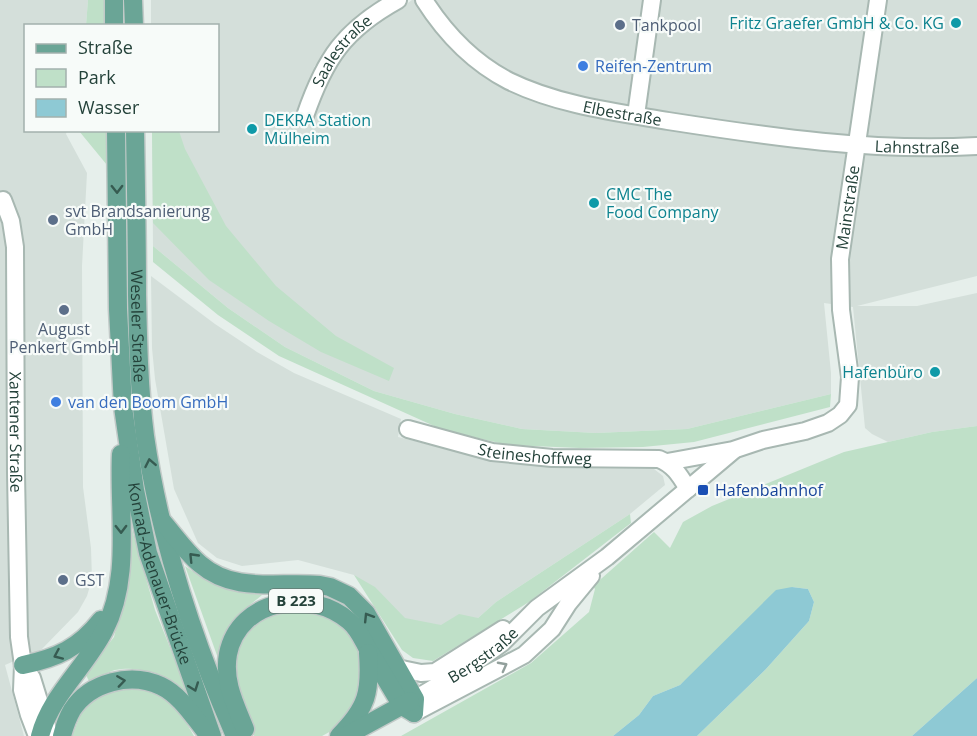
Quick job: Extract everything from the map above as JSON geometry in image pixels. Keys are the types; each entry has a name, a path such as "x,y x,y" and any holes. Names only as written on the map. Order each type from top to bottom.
{"main road":[{"path":"114,0 114,24"},
{"path":"133,0 134,24"},
{"name":"Weseler Straße","path":"116,132 118,309 123,407"},
{"name":"Weseler Straße","path":"135,132 138,356 145,435 161,521"},
{"path":"43,732 105,630 115,602 120,580 122,553 120,468 123,407"},
{"name":"Konrad-Adenauer-Brücke","path":"123,407 135,490 148,553 211,736"},
{"path":"161,521 201,565 227,579 256,585 320,585 349,596 366,613 397,668 410,706"},
{"name":"Konrad-Adenauer-Brücke","path":"161,521 190,622 235,736"},
{"name":"B 223","path":"248,736 229,689 228,652 241,627 262,609 299,601 323,605 351,622 367,648 370,685 364,704 339,736"},
{"path":"23,664 48,660 69,651 91,634 115,602"},
{"path":"367,648 410,706"},
{"path":"62,736 72,710 86,695 103,685 118,680 142,680 162,686 178,698 211,736"},
{"name":"Bergstraße","path":"346,736 410,706"},
{"name":"Bergstraße","path":"370,736 410,706"}],"street":[{"name":"Saalestraße","path":"305,116 316,83 335,51 358,26 398,0"},
{"name":"Elbestraße","path":"424,0 452,38 475,58 508,80 540,94 636,115 770,137 856,146"},
{"path":"636,115 652,0"},
{"name":"Mainstraße","path":"840,415 848,405 850,377 842,310 840,259 878,0"},
{"name":"Lahnstraße","path":"856,146 977,146"},
{"name":"Xantener Straße","path":"3,200 11,221 15,247 19,637 23,664 32,678 43,732"},
{"name":"Steineshoffweg","path":"408,429 492,452 552,458 649,458 667,462 733,450 817,427 840,415"},
{"name":"Bergstraße","path":"410,706 502,643 537,608 607,557 733,450"},
{"path":"667,462 676,470 688,489"},
{"name":"Bergstraße","path":"410,706 524,655 552,629 568,604 607,557"},
{"path":"397,668 421,673 435,672 537,608"}],"shaded area":[{"path":"0,0 88,0 86,24 24,24 24,132 67,132 87,173 82,266 83,487 91,548 92,579 87,596 78,612 42,649 5,665 24,736 0,736"},
{"path":"151,0 380,0 341,34 314,67 333,71 354,42 412,0 977,0 977,276 857,306 917,306 977,293 977,426 932,432 888,442 872,434 865,428 853,307 824,303 831,394 687,429 596,433 522,429 455,414 374,391 285,347 228,308 153,246 152,132 219,132 219,24 151,24"},
{"path":"151,276 257,352 294,373 401,419 398,437 506,463 562,468 654,469 663,476 665,485 630,514 496,602 478,618 417,642 354,575 298,560 242,566 217,558 198,543 174,489 155,379"}],"green space":[{"path":"88,0 104,0 105,24 86,24"},
{"path":"80,132 106,132 107,165"},
{"path":"152,132 179,132 185,149 226,226 276,286 336,336 394,368 389,381 321,352 269,321 209,280 153,223"},
{"path":"153,246 228,308 285,347 374,391 455,414 522,429 596,433 687,429 831,394 830,407 694,442 643,447 580,448 508,445 443,430 279,356 218,315 153,262"},
{"path":"977,426 977,678 912,736 697,736 766,669 809,621 814,602 808,589 792,587 680,685 653,696 639,715 613,736 401,736 531,663 589,612 595,589 593,586 654,532 670,548 683,522 712,506 844,452 932,432"},
{"path":"630,514 631,523 529,602 433,661 413,658 402,650 354,575 375,587 405,618 441,625 459,614 478,618 496,602"},
{"path":"129,519 155,610 191,700 157,676 138,669 115,670 90,683 85,673 114,637 126,586"},
{"path":"185,566 221,587 262,595 233,623 225,639 219,661"},
{"path":"305,610 325,615 346,628 360,647 361,696 346,723 322,736 254,736 234,688 235,654 254,624 283,611"},
{"path":"136,687 159,692 178,709 194,736 72,736 82,711 100,693"}],"water":[{"path":"792,587 808,589 814,602 809,621 766,669 697,736 613,736 639,715 653,696 680,685 776,590"},
{"path":"977,678 977,736 912,736"}],"place":[{"name":"Fritz Graefer GmbH & Co. KG","path":"956,23"},
{"name":"Tankpool","path":"620,25"},
{"name":"Reifen-Zentrum","path":"583,66"},
{"name":"DEKRA Station Mülheim","path":"252,129"},
{"name":"CMC The Food Company","path":"594,203"},
{"name":"svt Brandsanierung GmbH","path":"53,220"},
{"name":"August Penkert GmbH","path":"64,310"},
{"name":"Hafenbüro","path":"935,372"},
{"name":"van den Boom GmbH","path":"56,402"},
{"name":"Hafenbahnhof","path":"703,490"},
{"name":"GST","path":"63,580"}]}
